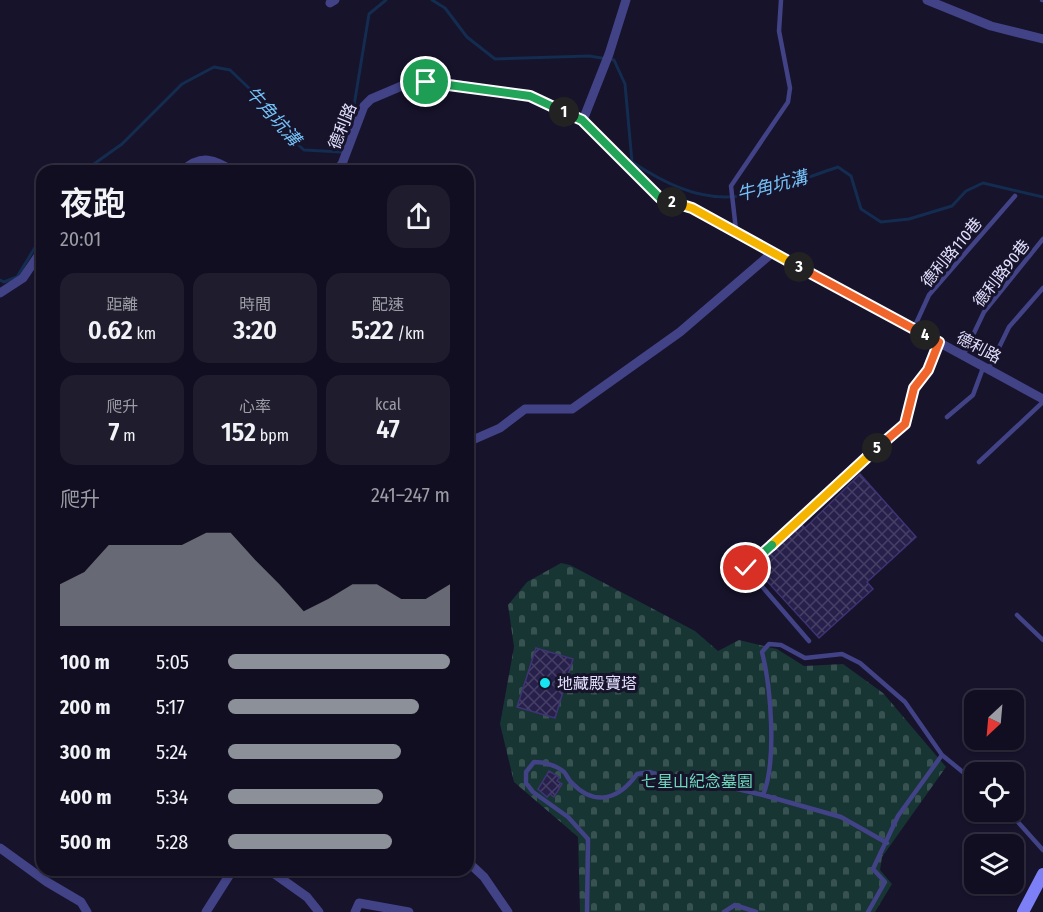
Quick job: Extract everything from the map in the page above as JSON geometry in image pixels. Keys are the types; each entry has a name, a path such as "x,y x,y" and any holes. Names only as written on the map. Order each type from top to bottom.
{"main road":[{"path":"1023,912 1043,874"}],"street":[{"path":"582,120 607,59 626,0"},
{"path":"927,0 991,26 1043,39"},
{"name":"德利路","path":"341,165 364,106 371,99 404,86 434,81 530,96 582,120 660,198 692,208 1043,400"},
{"path":"193,165 201,160 215,160 223,165"},
{"path":"474,439 500,428 525,410 572,409 680,332 772,253"},
{"path":"0,293 23,278 36,259"},
{"path":"0,848 36,874"},
{"path":"474,868 484,877 508,912"},
{"path":"39,876 81,902 87,912"},
{"path":"206,912 229,876"},
{"path":"277,876 307,897 319,912"},
{"path":"355,912 359,903 409,912"}],"lane":[{"path":"737,233 731,194 735,179 788,102 790,87 779,31 781,0"},
{"name":"德利路110巷","path":"913,330 929,295 1015,196"},
{"name":"德利路90巷","path":"963,356 984,312 1043,238"},
{"path":"947,417 973,394 1009,327 1043,288"},
{"path":"809,641 746,568 905,424 914,388 928,370 939,342"},
{"path":"980,462 1043,400"},
{"path":"1017,615 1042,636"},
{"path":"763,795 767,784 771,726 767,671 762,652 769,644 781,645 805,658 842,654 860,663 905,702 942,756 964,773"},
{"path":"868,912 885,882 873,868 874,863 887,843 898,816 942,756"},
{"path":"587,912 588,839 568,817 533,792 526,783 526,772 534,762 545,762 564,772 578,788 594,796 609,798 626,790 637,774 650,772 675,781 716,784 763,795 841,817 887,843"},
{"path":"1018,822 1043,850"},
{"path":"724,912 735,905 756,912"}],"green space":[{"name":"七星山紀念墓園","path":"561,563 570,565 695,631 718,651 739,640 777,649 804,666 843,664 883,693 946,767 882,857 880,870 892,884 875,912 580,912 578,837 514,782 500,724 514,647 508,605 527,582"}],"building":[{"path":"860,474 916,537 867,582 873,589 819,638 754,567 801,524 805,528"},
{"name":"地藏殿寶塔","path":"536,648 573,659 555,718 517,707"},
{"path":"549,771 559,777 557,781 562,784 554,797 550,794 547,797 538,789"}],"waterway":[{"name":"牛角坑溝","path":"92,165 122,144 182,84 214,67 230,70 252,91 276,125 304,150 341,152 352,118 369,14 386,0"},
{"name":"牛角坑溝","path":"432,0 445,8 467,37 495,59 589,56 614,60 625,84 632,162 662,180 688,191 711,196 734,197 781,187 838,167 851,176 861,209 881,222 909,219 952,206 966,191 983,183 1043,197"},
{"name":"牛角坑溝","path":"0,280 4,282 17,277 36,246"}],"place":[{"name":"地藏殿寶塔","path":"545,683"}],"route":[{"path":"426,82 434,81 530,96 582,120 660,198 692,208 913,330 939,342 928,370 914,388 905,424 746,568"}]}
